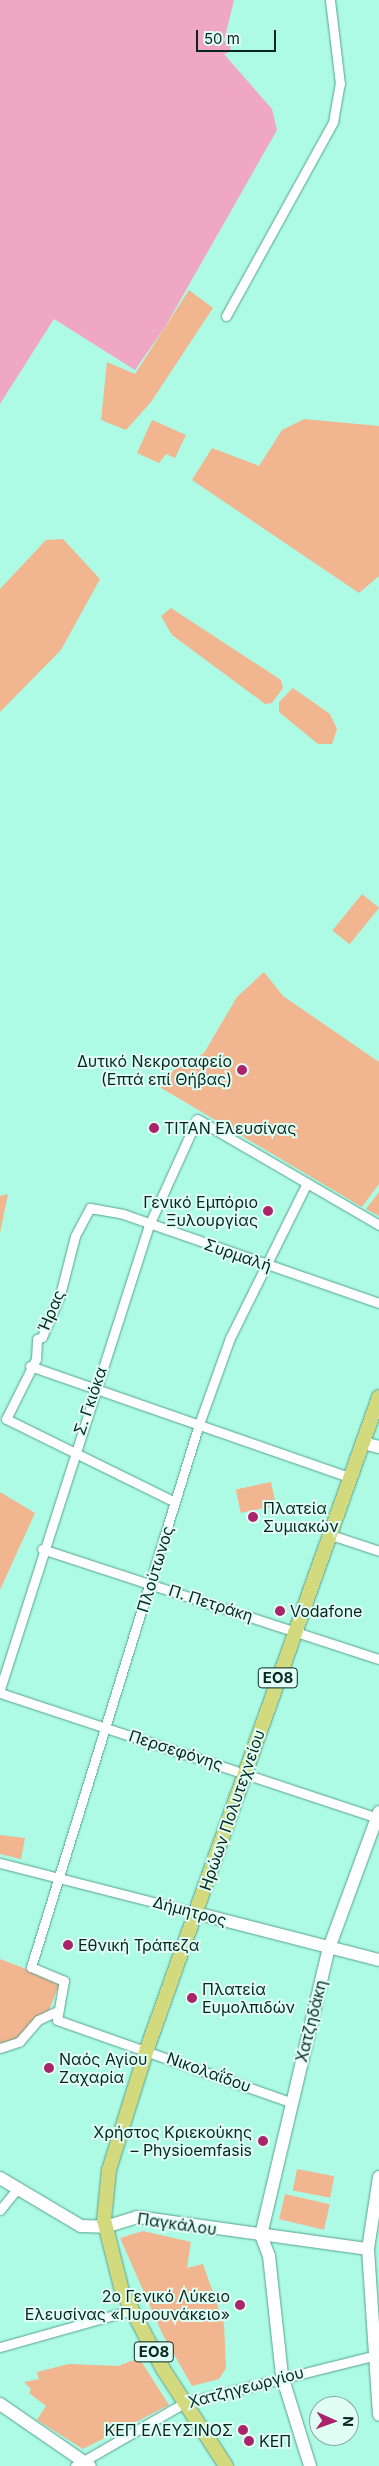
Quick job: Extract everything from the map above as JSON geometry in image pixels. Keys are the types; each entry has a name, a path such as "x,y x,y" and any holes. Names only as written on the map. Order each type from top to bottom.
{"main road":[{"name":"Ηρώων Πολυτεχνείου","path":"105,2227 109,2170 147,2049 379,1397"},
{"name":"ΕΟ8","path":"105,2227 132,2310 184,2403 226,2466"}],"street":[{"path":"226,316 333,122 340,84 330,0"},
{"name":"Σ. Γκιόκα","path":"0,1689 73,1451 149,1225 197,1119 307,1183"},
{"path":"307,1183 379,1225"},
{"name":"Πλούτωνος","path":"55,2012 64,1981 31,1967 58,1876 104,1726 151,1584 199,1424 230,1338 307,1183"},
{"name":"Συρμαλή","path":"98,1207 379,1303"},
{"name":"Ήρας","path":"73,1451 6,1419 30,1366 36,1359 36,1339 42,1337 60,1295 75,1236 90,1208 98,1207"},
{"path":"30,1366 96,1387 351,1478"},
{"path":"363,1443 379,1447"},
{"path":"73,1451 175,1502"},
{"path":"331,1535 379,1551"},
{"name":"Π. Πετράκη","path":"42,1549 295,1630 379,1659"},
{"name":"Περσεφόνης","path":"0,1694 378,1816"},
{"name":"Χατζηδάκη","path":"260,2234 290,2102 329,1948 378,1816"},
{"name":"Δήμητρος","path":"0,1863 58,1876 379,1960"},
{"path":"0,2048 19,2042 38,2020 55,2012"},
{"name":"Νικολαΐδου","path":"55,2012 57,2020 147,2049 290,2102"},
{"name":"Παγκάλου","path":"0,2178 72,2224 105,2227 137,2217 368,2249"},
{"path":"379,2178 368,2249 373,2356 379,2415"},
{"path":"0,2210 17,2189"},
{"path":"260,2234 270,2256 282,2376 310,2466"},
{"path":"0,2347 132,2310"},
{"name":"Χατζηγεωργίου","path":"82,2464 184,2403 282,2376 373,2356"},
{"path":"0,2404 82,2464"}],"shaded area":[{"path":"0,0 234,0 224,41 231,43 230,52 224,54 272,109 277,130 165,327 135,370 54,319 0,404"},
{"path":"189,290 213,308 151,402 126,430 101,420 107,362 135,374"},
{"path":"304,419 379,426 379,576 359,593 192,480 212,448 259,466 282,430"},
{"path":"152,420 186,435 175,458 166,454 159,463 137,453"},
{"path":"63,539 100,579 61,650 0,712 0,589 46,540"},
{"path":"171,608 281,680 283,688 272,703 265,704 172,635 161,616"},
{"path":"293,688 330,714 337,729 332,744 318,744 279,712 279,702"},
{"path":"362,894 379,908 350,944 332,931"},
{"path":"264,972 283,996 379,1062 379,1184 362,1207 158,1086 164,1076 204,1053 237,997"},
{"path":"379,1192 379,1216 366,1209"},
{"path":"8,1194 0,1233 0,1196"},
{"path":"271,1482 276,1505 241,1513 236,1489"},
{"path":"0,1492 35,1513 0,1590"},
{"path":"0,1835 25,1838 21,1859 0,1854"},
{"path":"0,1959 60,1982 48,2013 16,2040 0,2044"},
{"path":"297,2169 334,2176 330,2198 293,2191"},
{"path":"285,2194 330,2204 324,2230 279,2219"},
{"path":"143,2231 191,2242 187,2268 203,2264 224,2324 226,2368 219,2379 192,2386 163,2335 120,2238"},
{"path":"139,2358 169,2405 83,2449 37,2420 46,2406 29,2393 31,2389 24,2382 39,2379 37,2372 69,2364 118,2366"}],"place":[{"name":"Δυτικό Νεκροταφείο (Επτά επί Θήβας)","path":"242,1070"},
{"name":"TITAN Ελευσίνας","path":"154,1128"},
{"name":"Γενικό Εμπόριο Ξυλουργίας","path":"268,1211"},
{"name":"Πλατεία Συμιακών","path":"253,1517"},
{"name":"Vodafone","path":"280,1611"},
{"name":"Εθνική Τράπεζα","path":"68,1945"},
{"name":"Πλατεία Ευμολπιδών","path":"192,1998"},
{"name":"Ναός Αγίου Ζαχαρία","path":"49,2068"},
{"name":"Χρήστος Κριεκούκης – Physioemfasis","path":"263,2141"},
{"name":"2ο Γενικό Λύκειο Ελευσίνας «Πυρουνάκειο»","path":"240,2305"},
{"name":"ΚΕΠ ΕΛΕΥΣΙΝΟΣ","path":"243,2430"},
{"name":"ΚΕΠ","path":"249,2441"}]}
